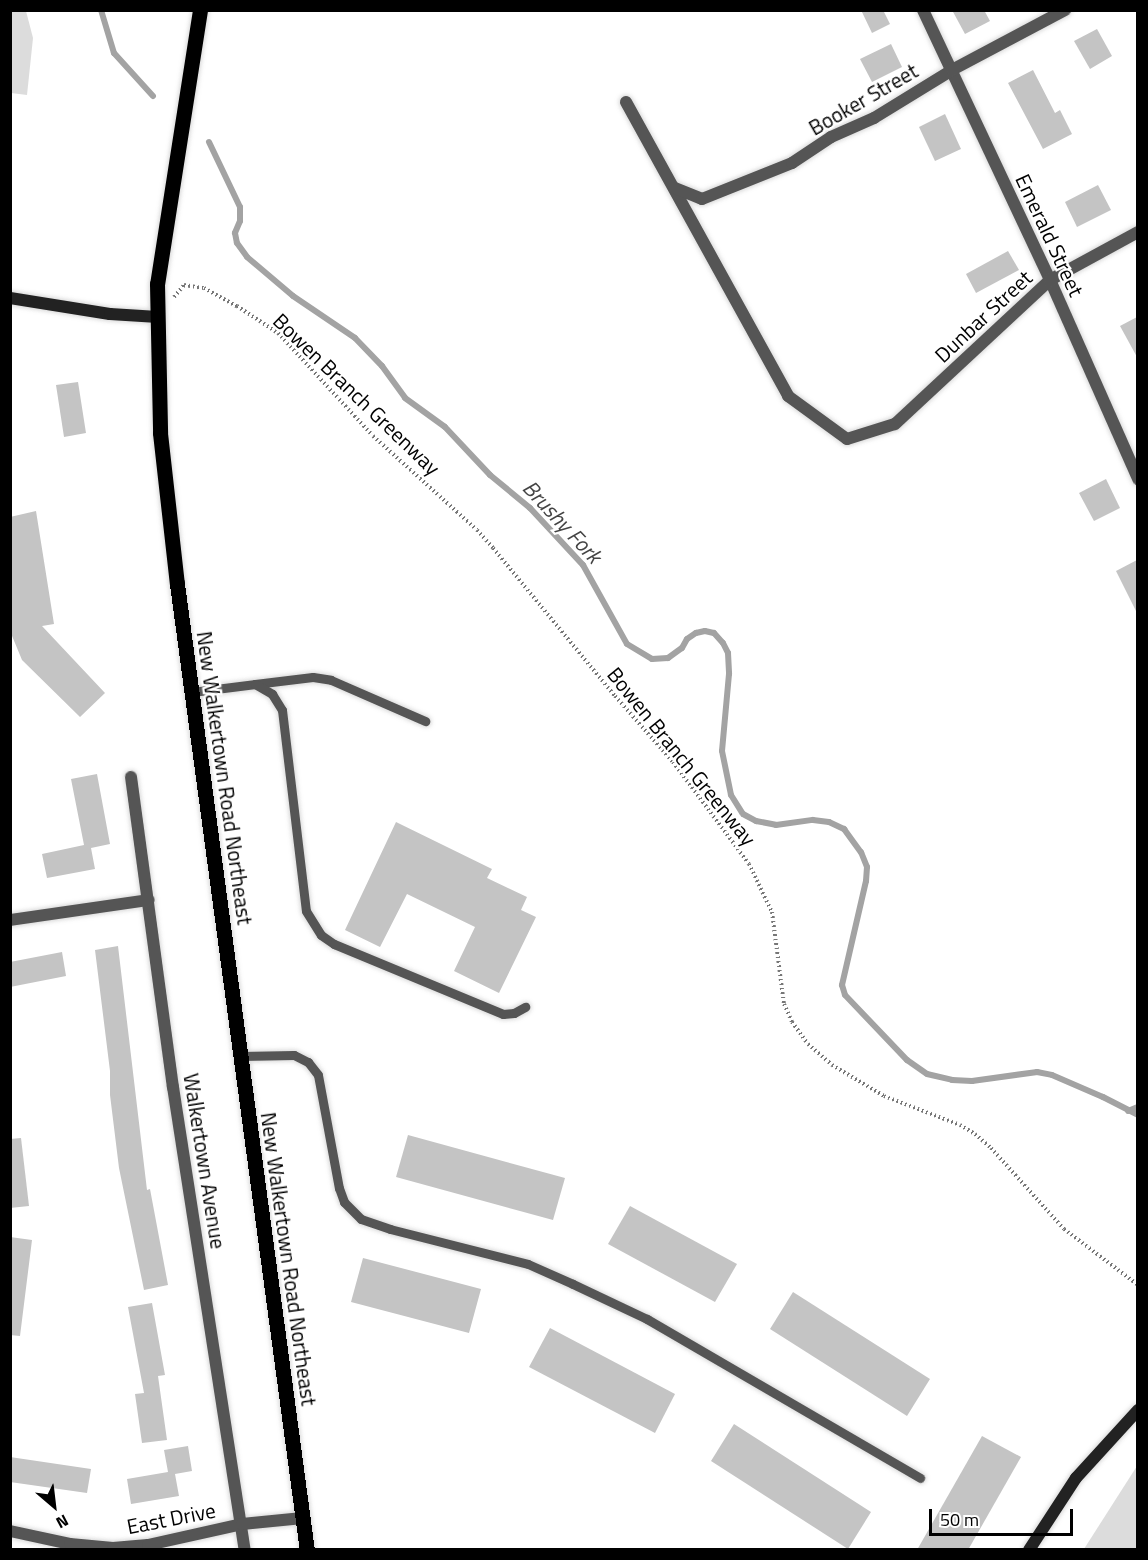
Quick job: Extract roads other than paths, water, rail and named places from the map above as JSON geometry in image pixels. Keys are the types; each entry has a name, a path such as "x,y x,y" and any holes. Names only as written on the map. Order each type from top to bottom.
{"main road":[{"name":"New Walkertown Road Northeast","path":"200,10 157,284 163,477 308,1550"}],"street":[{"name":"Emerald Street","path":"924,10 1050,280 1137,479"},
{"name":"Booker Street","path":"675,188 702,199 792,163 831,137 874,118 952,70 1065,10"},
{"path":"626,102 675,188"},
{"name":"Dunbar Street","path":"675,188 788,396 848,439 895,424 1050,280 1137,232"},
{"path":"10,298 110,314 158,316"},
{"name":"Walkertown Avenue","path":"131,777 173,1087 245,1550"},
{"path":"10,920 149,900"},
{"path":"1029,1550 1076,1478 1137,1410"},
{"name":"East Drive","path":"10,1531 70,1544 113,1548 148,1545 242,1524 303,1518"}],"lane":[{"path":"192,692 313,677 331,680 425,721"},
{"path":"255,684 272,694 282,710 306,911 321,935 334,944 503,1014 514,1013 525,1007"},
{"path":"241,1056 294,1055 308,1062 318,1075 339,1188 344,1202 361,1219 390,1229 528,1264 573,1284 647,1319 920,1478"}],"waterway":[{"name":"Brushy Fork","path":"101,10 114,53 153,96"},
{"name":"Brushy Fork","path":"209,142 240,207 240,221 235,233 237,243 247,257 293,296 355,338 382,366 405,398 445,427 490,475 530,508 583,565 627,644 652,659 668,658 682,648 687,639 696,633 705,631 714,633 723,643 728,653 729,674 722,751 731,795 743,814 756,821 776,825 813,820 829,822 844,829 861,852 867,867 866,881 842,985 845,995 907,1060 927,1074 952,1080 972,1081 1037,1072 1052,1075 1138,1115"},
{"name":"Brushy Fork","path":"1128,1111 1138,1107"}]}
